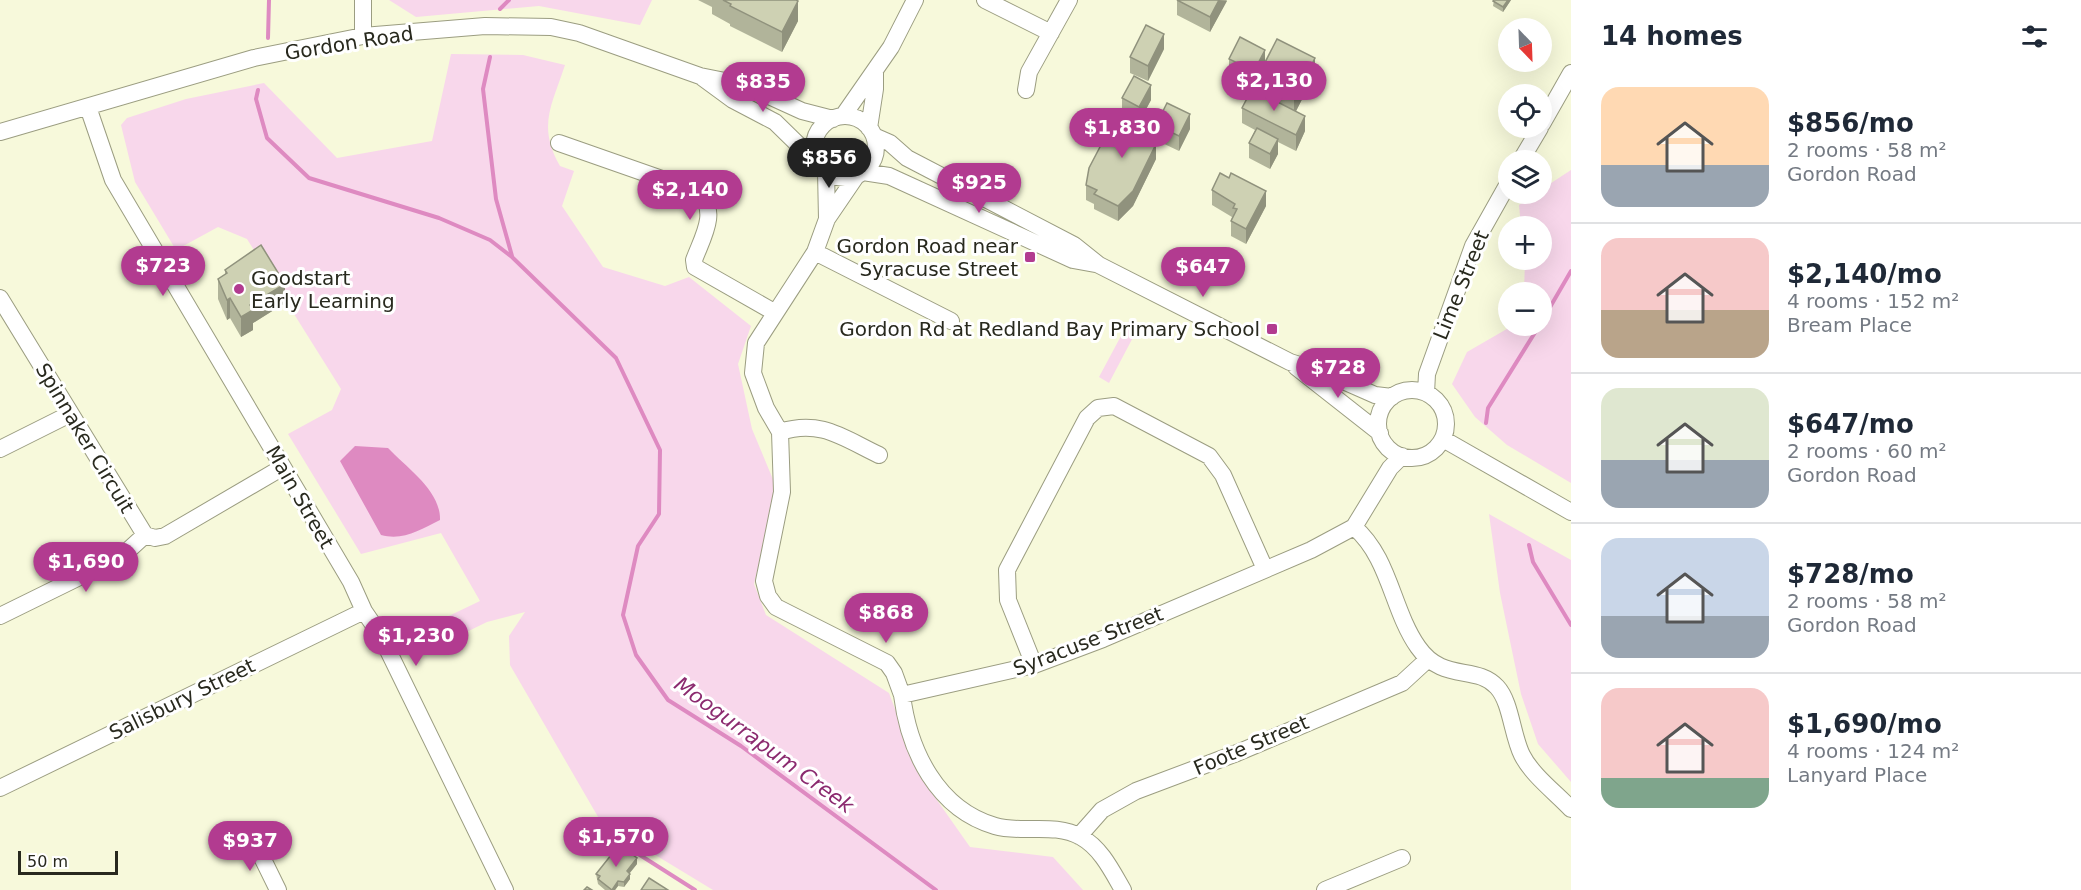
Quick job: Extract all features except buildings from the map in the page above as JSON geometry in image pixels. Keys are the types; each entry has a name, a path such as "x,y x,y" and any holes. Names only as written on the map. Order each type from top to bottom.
{"street":[{"path":"363,0 363,36"},
{"path":"827,219 823,169 816,158 815,140 825,124 838,117 875,71 891,47 915,0"},
{"path":"985,0 1051,33"},
{"path":"1026,90 1029,72 1069,0"},
{"name":"Gordon Road","path":"0,132 254,58 363,36 485,26 551,27 611,43 700,76 745,85 791,107 838,117"},
{"path":"875,71 872,132 874,156 827,219 815,252 774,312 756,344 753,373 766,408 780,432 782,492 764,580 768,596 776,607 887,663 894,673 902,695 905,717 922,766 955,807 995,826 1058,830 1079,836 1091,844 1109,864 1123,890"},
{"path":"1552,107 1571,74"},
{"name":"Gordon Road","path":"700,76 733,100 775,122 823,169"},
{"name":"Main Street","path":"88,107 113,180 351,582 364,611 381,636 506,890"},
{"path":"838,117 853,117 907,158 1074,245 1099,265 1290,362 1325,373 1375,395 1392,397"},
{"path":"559,143 699,192 707,202 710,216 694,260 695,267 774,312"},
{"path":"823,169 841,178 860,174 888,176 1073,260 1099,265"},
{"name":"Lime Street","path":"1426,393 1427,374 1473,246 1498,202"},
{"path":"815,252 951,321"},
{"name":"Spinnaker Circuit","path":"0,298 145,534 154,538 165,536 283,467"},
{"path":"1290,362 1319,388 1380,433 1388,447 1402,456 1425,455 1443,439 1446,426 1444,412 1437,400 1426,393 1408,390 1392,397 1380,413 1380,433"},
{"path":"1034,665 1008,600 1007,570 1087,418 1098,408 1114,406 1209,456 1223,475 1264,569"},
{"path":"0,449 70,414"},
{"path":"780,432 795,427 818,427 879,455"},
{"path":"1443,439 1571,512"},
{"path":"1402,456 1390,468 1354,527 1371,543 1412,639 1426,660 1447,671 1484,677 1497,687 1505,701 1513,737 1523,758 1571,809"},
{"name":"Syracuse Street","path":"902,695 1034,665 1103,639 1311,550 1354,527"},
{"path":"0,616 122,556 145,534"},
{"name":"Salisbury Street","path":"0,788 364,611"},
{"name":"Foote Street","path":"1079,836 1102,810 1136,791 1237,753 1402,683 1426,660"},
{"path":"253,839 278,890"},
{"path":"1325,890 1402,858"}],"shaded area":[{"path":"389,0 652,0 640,25 539,6 416,17"},
{"path":"451,54 523,55 565,65 549,116 549,139 560,166 574,171 562,206 603,267 665,286 689,277 751,326 738,364 752,429 777,489 754,584 766,615 889,693 920,776 970,847 1053,857 1083,890 713,890 601,822 510,665 509,636 525,612 487,622 417,656 407,636 480,601 441,533 361,554 288,434 332,410 341,389 247,239 218,227 176,250 135,182 121,125 127,118 186,99 264,83 337,158 432,141"},
{"path":"1571,170 1571,483 1507,445 1475,417 1452,384 1467,352 1498,334 1498,336 1552,336 1552,282 1524,282 1525,270 1552,270 1552,216 1520,216 1519,205 1552,204 1552,182"},
{"path":"1129,321 1139,326 1109,383 1099,377"},
{"path":"355,446 388,448 429,490 439,509 440,520 404,536 381,535 340,461"},
{"path":"1489,514 1571,560 1571,782 1538,744 1521,694 1500,593"}],"waterway":[{"name":"Moogurrapum Creek","path":"268,38 269,0"},
{"path":"500,9 509,0"},
{"name":"Moogurrapum Creek","path":"490,57 483,89 496,199 512,256"},
{"name":"Moogurrapum Creek","path":"258,90 256,99 267,138 309,178 439,218 490,240 512,257 616,358 660,450 659,514 638,546 623,615 636,655 668,700 741,746 936,890"},
{"path":"1552,304 1571,271"},
{"path":"1486,423 1488,408 1533,336"},
{"path":"1529,545 1533,562 1571,625"},
{"path":"621,843 695,890"}],"place":[{"name":"Gordon Road near Syracuse Street","path":"1030,257"},
{"name":"Goodstart Early Learning","path":"239,289"},
{"name":"Gordon Rd at Redland Bay Primary School","path":"1272,329"}]}
